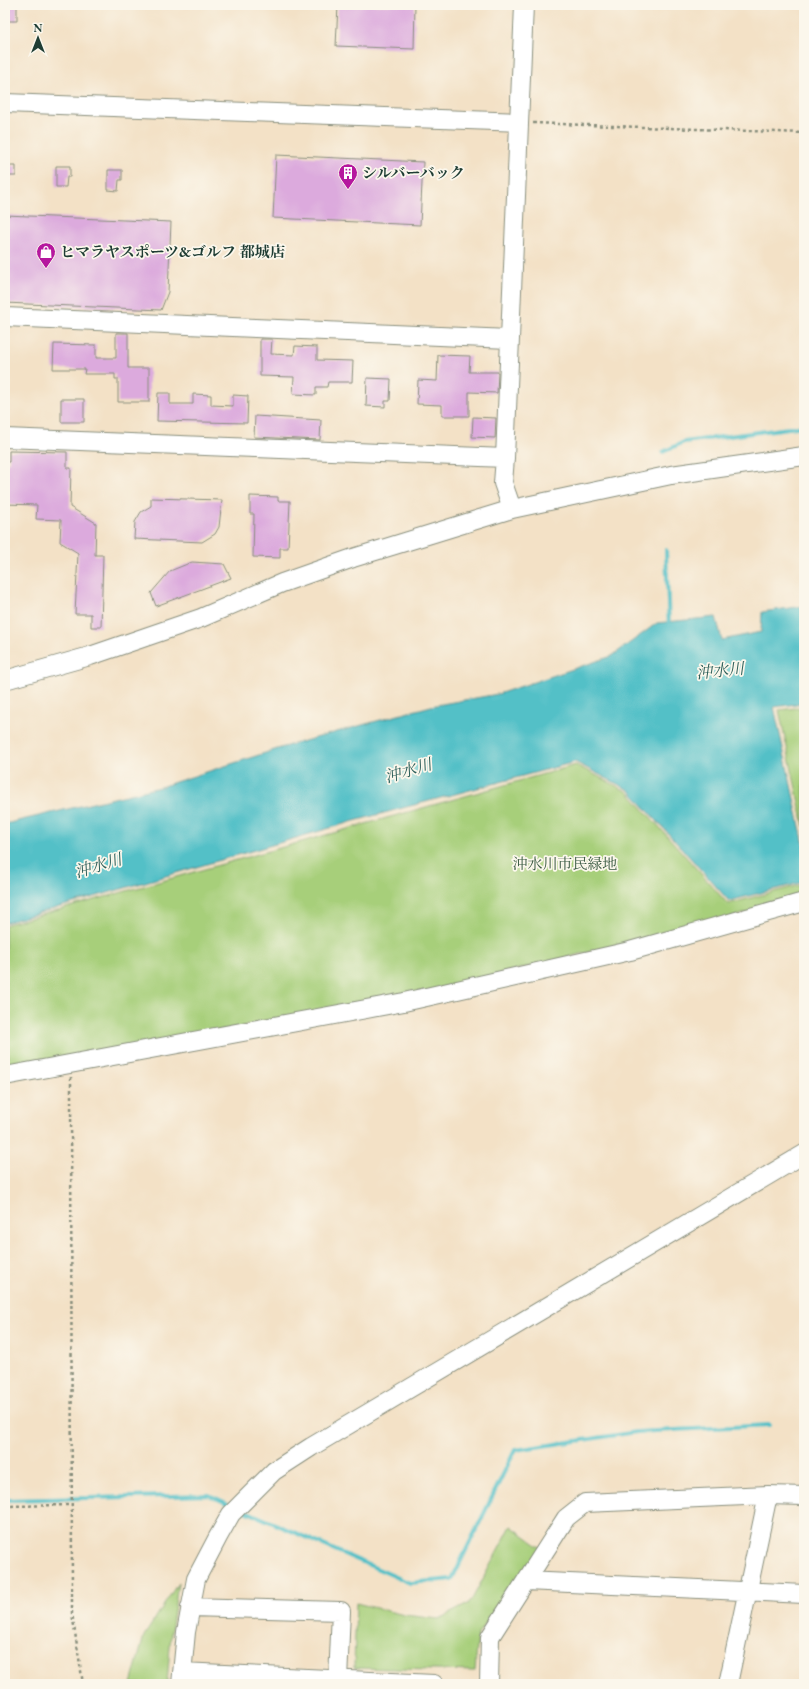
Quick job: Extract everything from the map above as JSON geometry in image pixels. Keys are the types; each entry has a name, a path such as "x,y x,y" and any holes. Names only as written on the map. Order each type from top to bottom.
{"street":[{"path":"512,509 503,483 524,5"},
{"path":"5,103 519,122"},
{"path":"5,317 509,339"},
{"path":"5,438 505,458"},
{"path":"5,680 90,656 201,618 282,583 353,558 512,509 671,475 804,456"},
{"path":"5,1076 404,1002 630,951 804,902"},
{"path":"434,1684 338,1680 181,1678 190,1607 196,1579 231,1514 274,1471 311,1447 804,1154"},
{"path":"489,1684 490,1637 566,1518 586,1503 797,1495 804,1484"},
{"path":"728,1684 768,1495"},
{"path":"526,1581 804,1594"},
{"path":"190,1607 340,1611 338,1680"}],"path":[{"path":"519,122 804,133"},
{"path":"71,1063 72,1613 83,1684"},
{"path":"5,1506 72,1506"}],"green space":[{"path":"804,707 804,826 779,710"},
{"name":"沖水川市民緑地","path":"576,765 628,792 728,904 804,884 804,897 729,918 424,992 5,1071 5,1058 9,1057 5,1042 5,925"},
{"path":"511,1526 541,1548 478,1634 475,1671 354,1668 356,1603 404,1615 439,1619 470,1603"},
{"path":"178,1583 171,1633 167,1684 131,1684 144,1636"}],"water":[{"name":"沖水川","path":"804,606 804,703 774,707 804,845 804,882 729,901 629,790 575,762 354,821 5,923 5,824 160,787 290,745 431,706 498,694 612,656 657,623 716,617 722,640 761,632 762,612"}],"building":[{"path":"5,5 17,5 17,21 5,21"},
{"path":"338,5 415,5 414,49 336,46"},
{"name":"シルバーバック","path":"276,155 423,162 420,225 273,218"},
{"path":"5,166 16,166 16,176 5,176"},
{"path":"56,166 70,166 70,177 67,177 66,187 56,187"},
{"path":"108,170 122,170 122,180 119,180 118,191 108,190"},
{"path":"5,215 171,222 168,292 161,310 5,303"},
{"path":"116,333 128,333 128,368 149,368 149,402 118,402 118,379 115,379 115,374 84,374 85,369 53,369 54,344 96,345 96,358 116,358"},
{"path":"260,339 272,339 271,354 294,355 295,346 317,347 317,360 353,361 352,382 328,382 327,387 316,387 316,395 293,394 294,377 260,376"},
{"path":"438,355 470,356 469,372 498,372 497,393 469,392 469,416 442,416 442,405 417,404 418,380 437,381"},
{"path":"367,378 391,379 390,401 385,401 385,407 366,406"},
{"path":"158,393 170,393 170,404 193,404 193,394 211,395 211,405 233,406 233,395 248,396 247,423 157,421"},
{"path":"61,399 84,399 84,422 61,422"},
{"path":"255,416 321,420 320,440 254,437"},
{"path":"473,417 496,418 495,438 472,437"},
{"path":"9,451 67,452 67,468 71,468 70,507 96,523 95,555 103,555 101,627 91,627 91,614 75,614 78,553 60,542 61,520 36,519 37,505 5,504 5,462 9,462"},
{"path":"250,496 278,497 278,501 290,501 288,548 280,548 280,558 253,557 254,514 250,514"},
{"path":"151,498 222,500 219,527 215,534 202,542 134,539 135,522 141,512 151,506"},
{"path":"192,562 224,564 231,578 156,606 151,593 170,571"}],"waterway":[{"path":"663,452 684,442 804,426"},
{"path":"666,550 669,627"},
{"path":"241,1509 410,1583 452,1579 515,1450 637,1432 769,1425"},
{"path":"5,1500 209,1495 233,1506"}],"place":[{"name":"シルバーバック","path":"348,190"},
{"name":"ヒマラヤスポーツ&ゴルフ 都城店","path":"46,269"}]}
